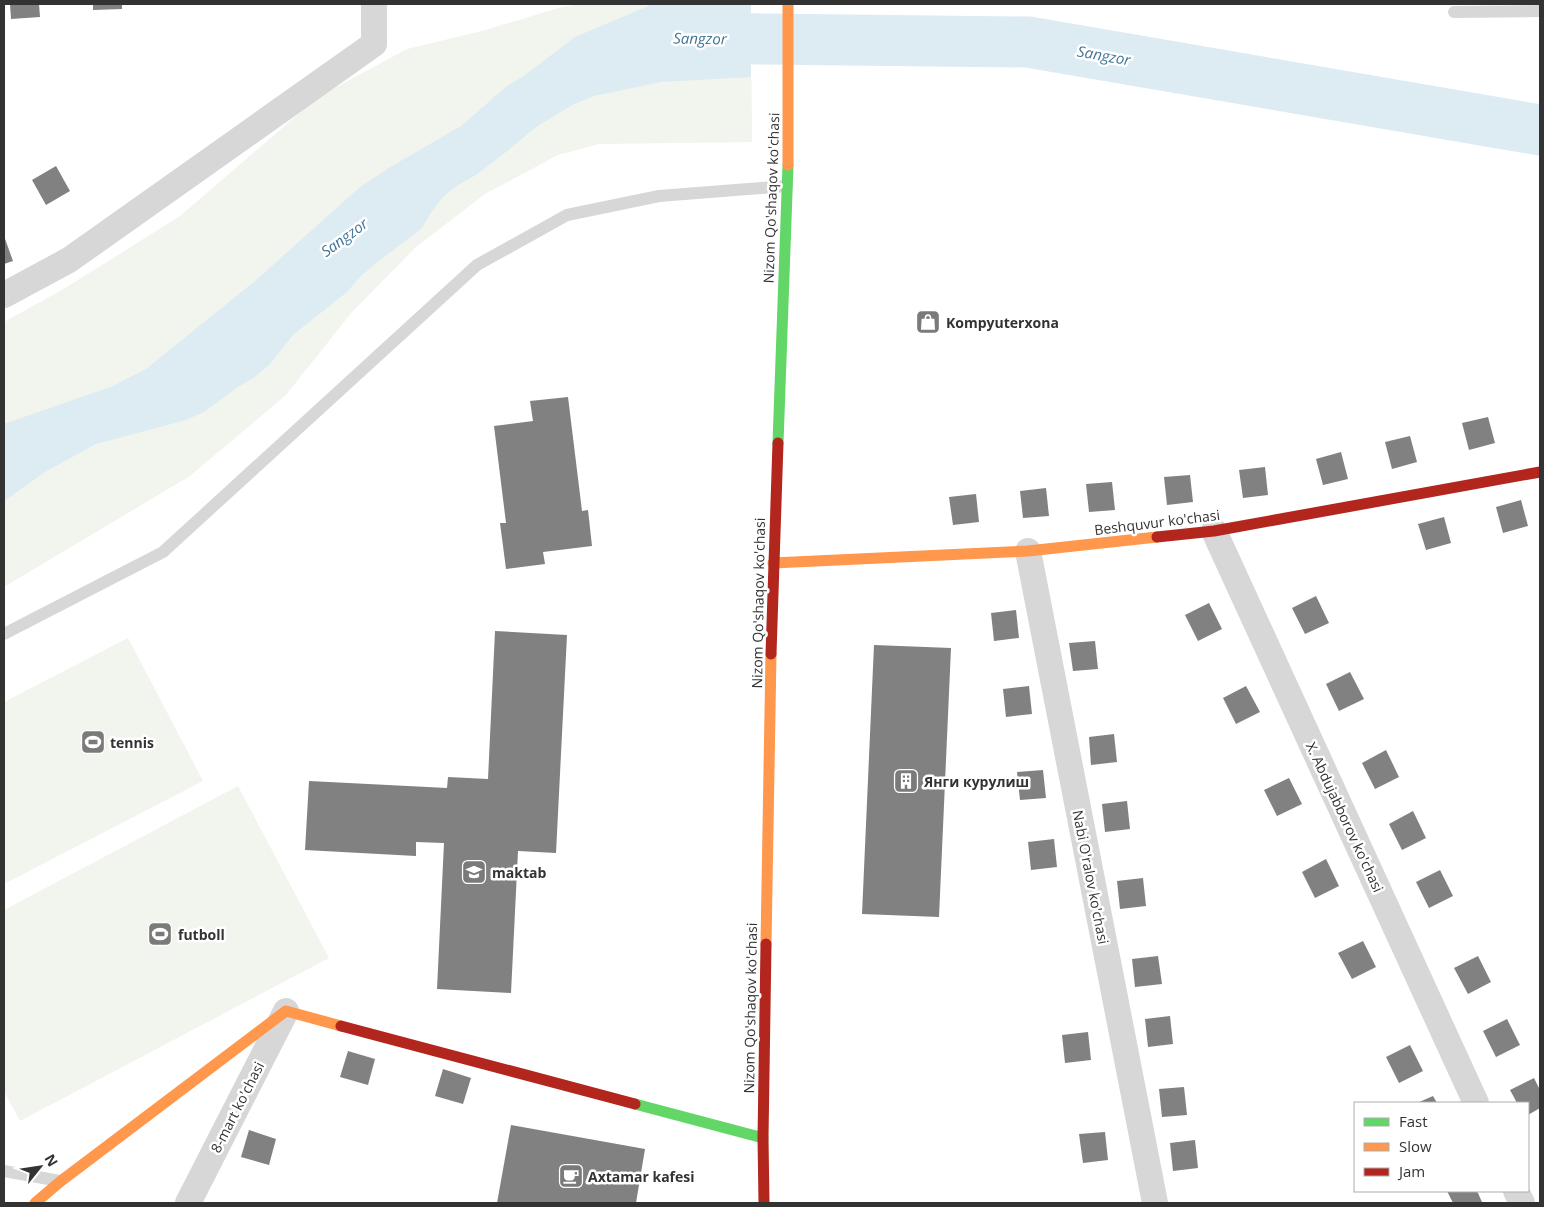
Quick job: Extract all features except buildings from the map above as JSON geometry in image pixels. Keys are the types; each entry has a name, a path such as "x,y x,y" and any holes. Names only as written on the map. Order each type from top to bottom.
{"street":[{"path":"4,295 69,260 374,44 374,4"},
{"name":"Nizom Qo'shaqov ko'chasi","path":"764,1203 763,1138 773,563 788,166 788,4"},
{"name":"Beshquvur ko'chasi","path":"773,563 1028,551 1214,531 1540,472"},
{"name":"X. Abdujabborov ko'chasi","path":"1214,531 1476,1102"},
{"name":"Nabi O'ralov ko'chasi","path":"1028,551 1155,1203"},
{"path":"35,1203 61,1181 286,1011 763,1138"},
{"name":"8-mart ko'chasi","path":"188,1203 286,1011"}],"lane":[{"path":"1454,12 1540,11"},
{"path":"4,634 163,552 477,265 567,215 658,196 787,186"},
{"path":"4,1171 61,1181"}],"shaded area":[{"path":"580,4 751,4 752,142 599,144 558,155 485,194 416,247 352,312 286,395 190,476 4,587 4,322 67,287 180,216 318,97 407,49 482,31 562,7"},
{"name":"tennis","path":"128,638 203,781 4,884 4,702"},
{"name":"futboll","path":"238,786 329,958 20,1121 4,1091 4,910"}],"water":[{"path":"653,4 751,4 751,77 661,82 594,96 574,104 536,127 476,175 458,185 443,197 421,229 375,264 347,292 293,335 270,364 255,377 204,412 186,420 96,444 45,472 4,501 4,424 113,386 146,369 255,281 360,187 461,126 507,86 525,75 575,37"}],"pier":[{"path":"751,4 753,4 754,77 751,80"}],"waterway":[{"name":"Sangzor","path":"681,38 1028,42 1540,130"}],"traffic: fast":[{"path":"778,443 788,165"},
{"path":"635,1104 763,1138"}],"traffic: slow":[{"path":"788,4 788,165"},
{"path":"773,563 1028,551 1157,537"},
{"path":"766,944 771,654"},
{"path":"35,1203 61,1181 286,1011 341,1026"}],"traffic: jam":[{"path":"771,654 778,443"},
{"path":"1157,537 1214,531 1540,472"},
{"path":"764,1203 763,1138 766,944"},
{"path":"341,1026 635,1104"}],"place":[{"name":"Kompyuterxona","path":"928,322"},
{"name":"tennis","path":"93,742"},
{"name":"Янги курулиш","path":"906,781"},
{"name":"maktab","path":"474,872"},
{"name":"futboll","path":"160,934"},
{"name":"Axtamar kafesi","path":"571,1176"}]}
